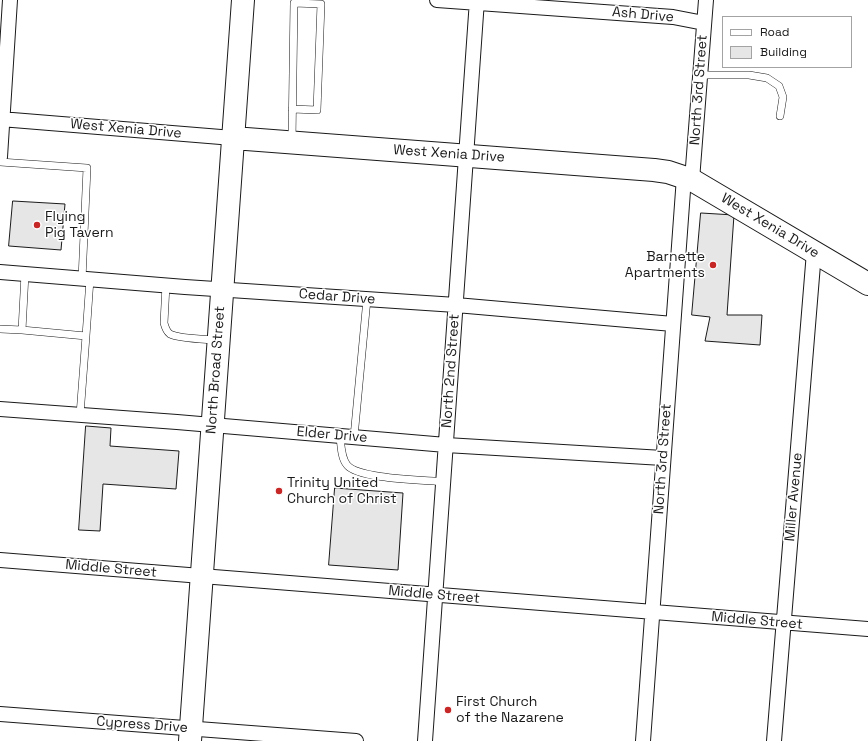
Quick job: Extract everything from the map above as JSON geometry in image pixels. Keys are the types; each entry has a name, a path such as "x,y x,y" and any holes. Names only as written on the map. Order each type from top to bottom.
{"main road":[{"name":"North Broad Street","path":"190,735 243,0"},
{"name":"West Xenia Drive","path":"233,138 668,172 688,178 868,284"}],"street":[{"path":"0,157 1,119 10,0"},
{"name":"Ash Drive","path":"437,0 673,17 704,23"},
{"name":"North 3rd Street","path":"643,741 673,324 700,75 706,0"},
{"name":"North 2nd Street","path":"425,741 477,2"},
{"name":"West Xenia Drive","path":"1,119 233,138"},
{"name":"Miller Avenue","path":"774,741 814,252"},
{"name":"Cedar Drive","path":"0,272 222,290 456,305 673,324"},
{"name":"Elder Drive","path":"0,409 446,445 663,458"},
{"name":"Middle Street","path":"0,560 868,629"},
{"name":"Cypress Drive","path":"0,714 190,735 356,741"}],"lane":[{"path":"292,109 318,110 321,4 294,2 292,109 292,142"},
{"path":"700,75 749,75 767,78 779,86 783,97 780,116"},
{"path":"0,162 87,168 86,336 80,415"},
{"path":"22,330 25,274"},
{"path":"166,285 164,323 165,328 169,333 177,336 218,341"},
{"path":"367,299 347,436 341,449 343,457 346,464 352,470 362,473 444,482"},
{"path":"0,329 86,336"}],"building":[{"name":"Flying Pig Tavern","path":"13,201 65,204 61,250 9,246"},
{"name":"Barnette Apartments","path":"701,213 734,215 727,315 762,315 760,345 705,341 710,317 692,315"},
{"path":"86,426 111,428 110,446 179,451 176,489 103,484 100,531 79,530"},
{"path":"335,488 403,493 398,570 329,565"}],"place":[{"name":"Flying Pig Tavern","path":"37,225"},
{"name":"Barnette Apartments","path":"713,265"},
{"name":"Trinity United Church of Christ","path":"279,491"},
{"name":"First Church of the Nazarene","path":"448,710"}]}
